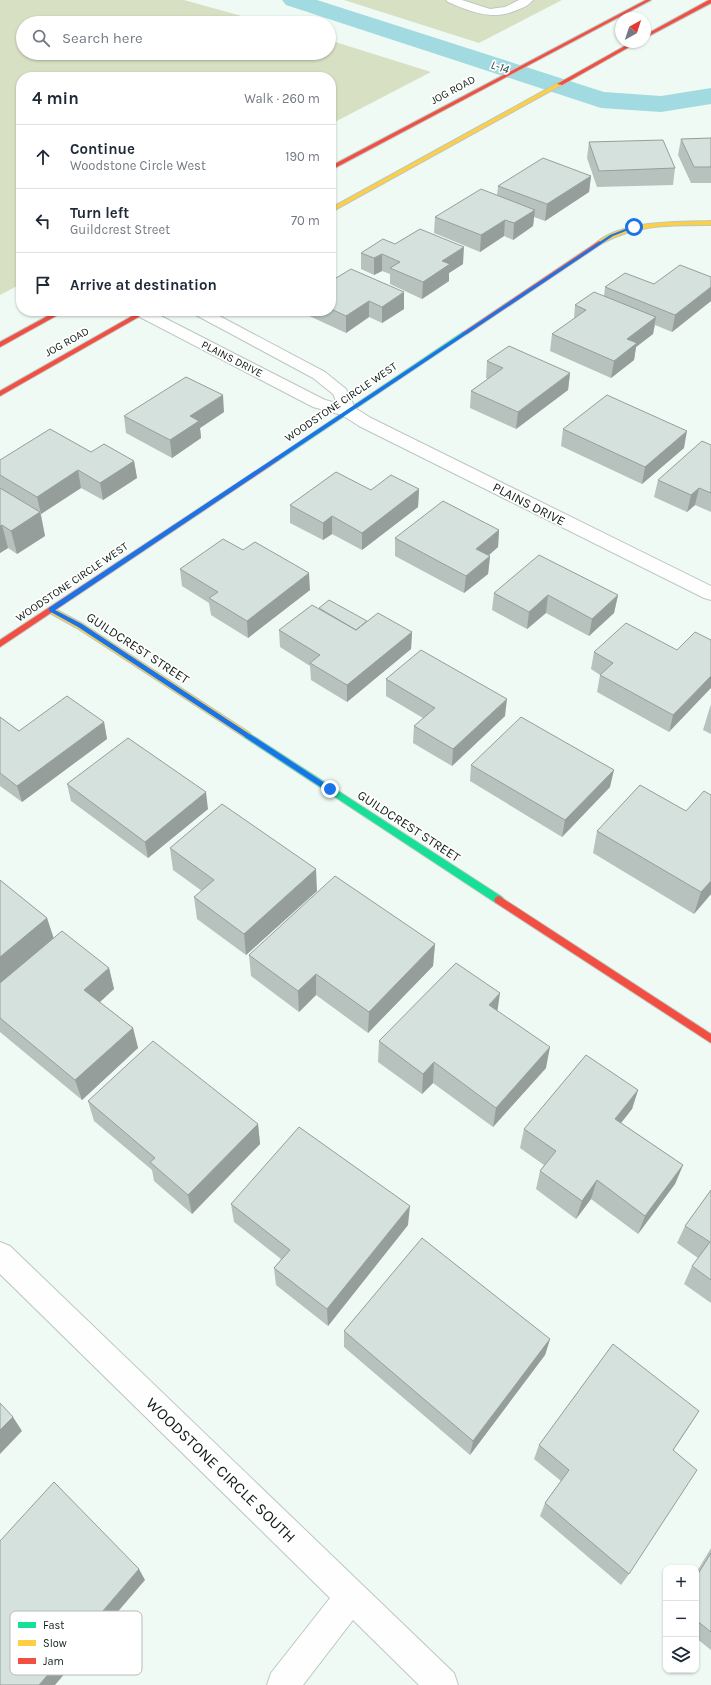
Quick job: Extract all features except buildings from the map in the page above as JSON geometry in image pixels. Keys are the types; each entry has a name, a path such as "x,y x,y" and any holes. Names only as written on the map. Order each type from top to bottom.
{"main road":[{"name":"JOG ROAD","path":"336,165 649,0"},
{"path":"651,34 711,1"},
{"path":"336,207 625,48"},
{"name":"WOODSTONE CIRCLE WEST","path":"0,644 612,236 626,229 643,225 711,222"},
{"path":"0,345 53,316"},
{"name":"JOG ROAD","path":"0,394 136,316"},
{"name":"GUILDCREST STREET","path":"51,610 86,630 711,1039"}],"street":[{"path":"452,0 478,11 507,12 520,6 528,0"},
{"name":"PLAINS DRIVE","path":"151,316 319,404 348,411 372,426 711,594"},
{"name":"PLAINS DRIVE","path":"208,316 319,375 340,392 348,411"},
{"name":"WOODSTONE CIRCLE SOUTH","path":"0,1255 442,1685"},
{"path":"282,1685 351,1597"}],"green space":[{"path":"0,0 184,0 242,16 16,16 16,60 336,60 336,42 431,72 336,121 336,72 16,72 16,287 0,295"},
{"path":"344,0 562,0 479,43"}],"waterway":[{"name":"L-14","path":"294,0 601,100 661,104 711,96"}],"traffic: fast":[{"path":"277,459 465,333"},
{"path":"247,735 499,900"}],"traffic: slow":[{"path":"336,207 560,84"},
{"path":"599,243 612,236 639,227 667,224 711,223"},
{"path":"51,610 80,626 247,735"}],"traffic: jam":[{"path":"336,165 649,0"},
{"path":"651,34 711,1"},
{"path":"560,84 625,48"},
{"path":"465,333 599,243"},
{"path":"0,345 53,316"},
{"path":"0,394 137,316"},
{"path":"0,644 277,459"},
{"path":"499,900 711,1039"}],"route":[{"path":"330,789 80,626 51,610 612,236 634,227"}]}
